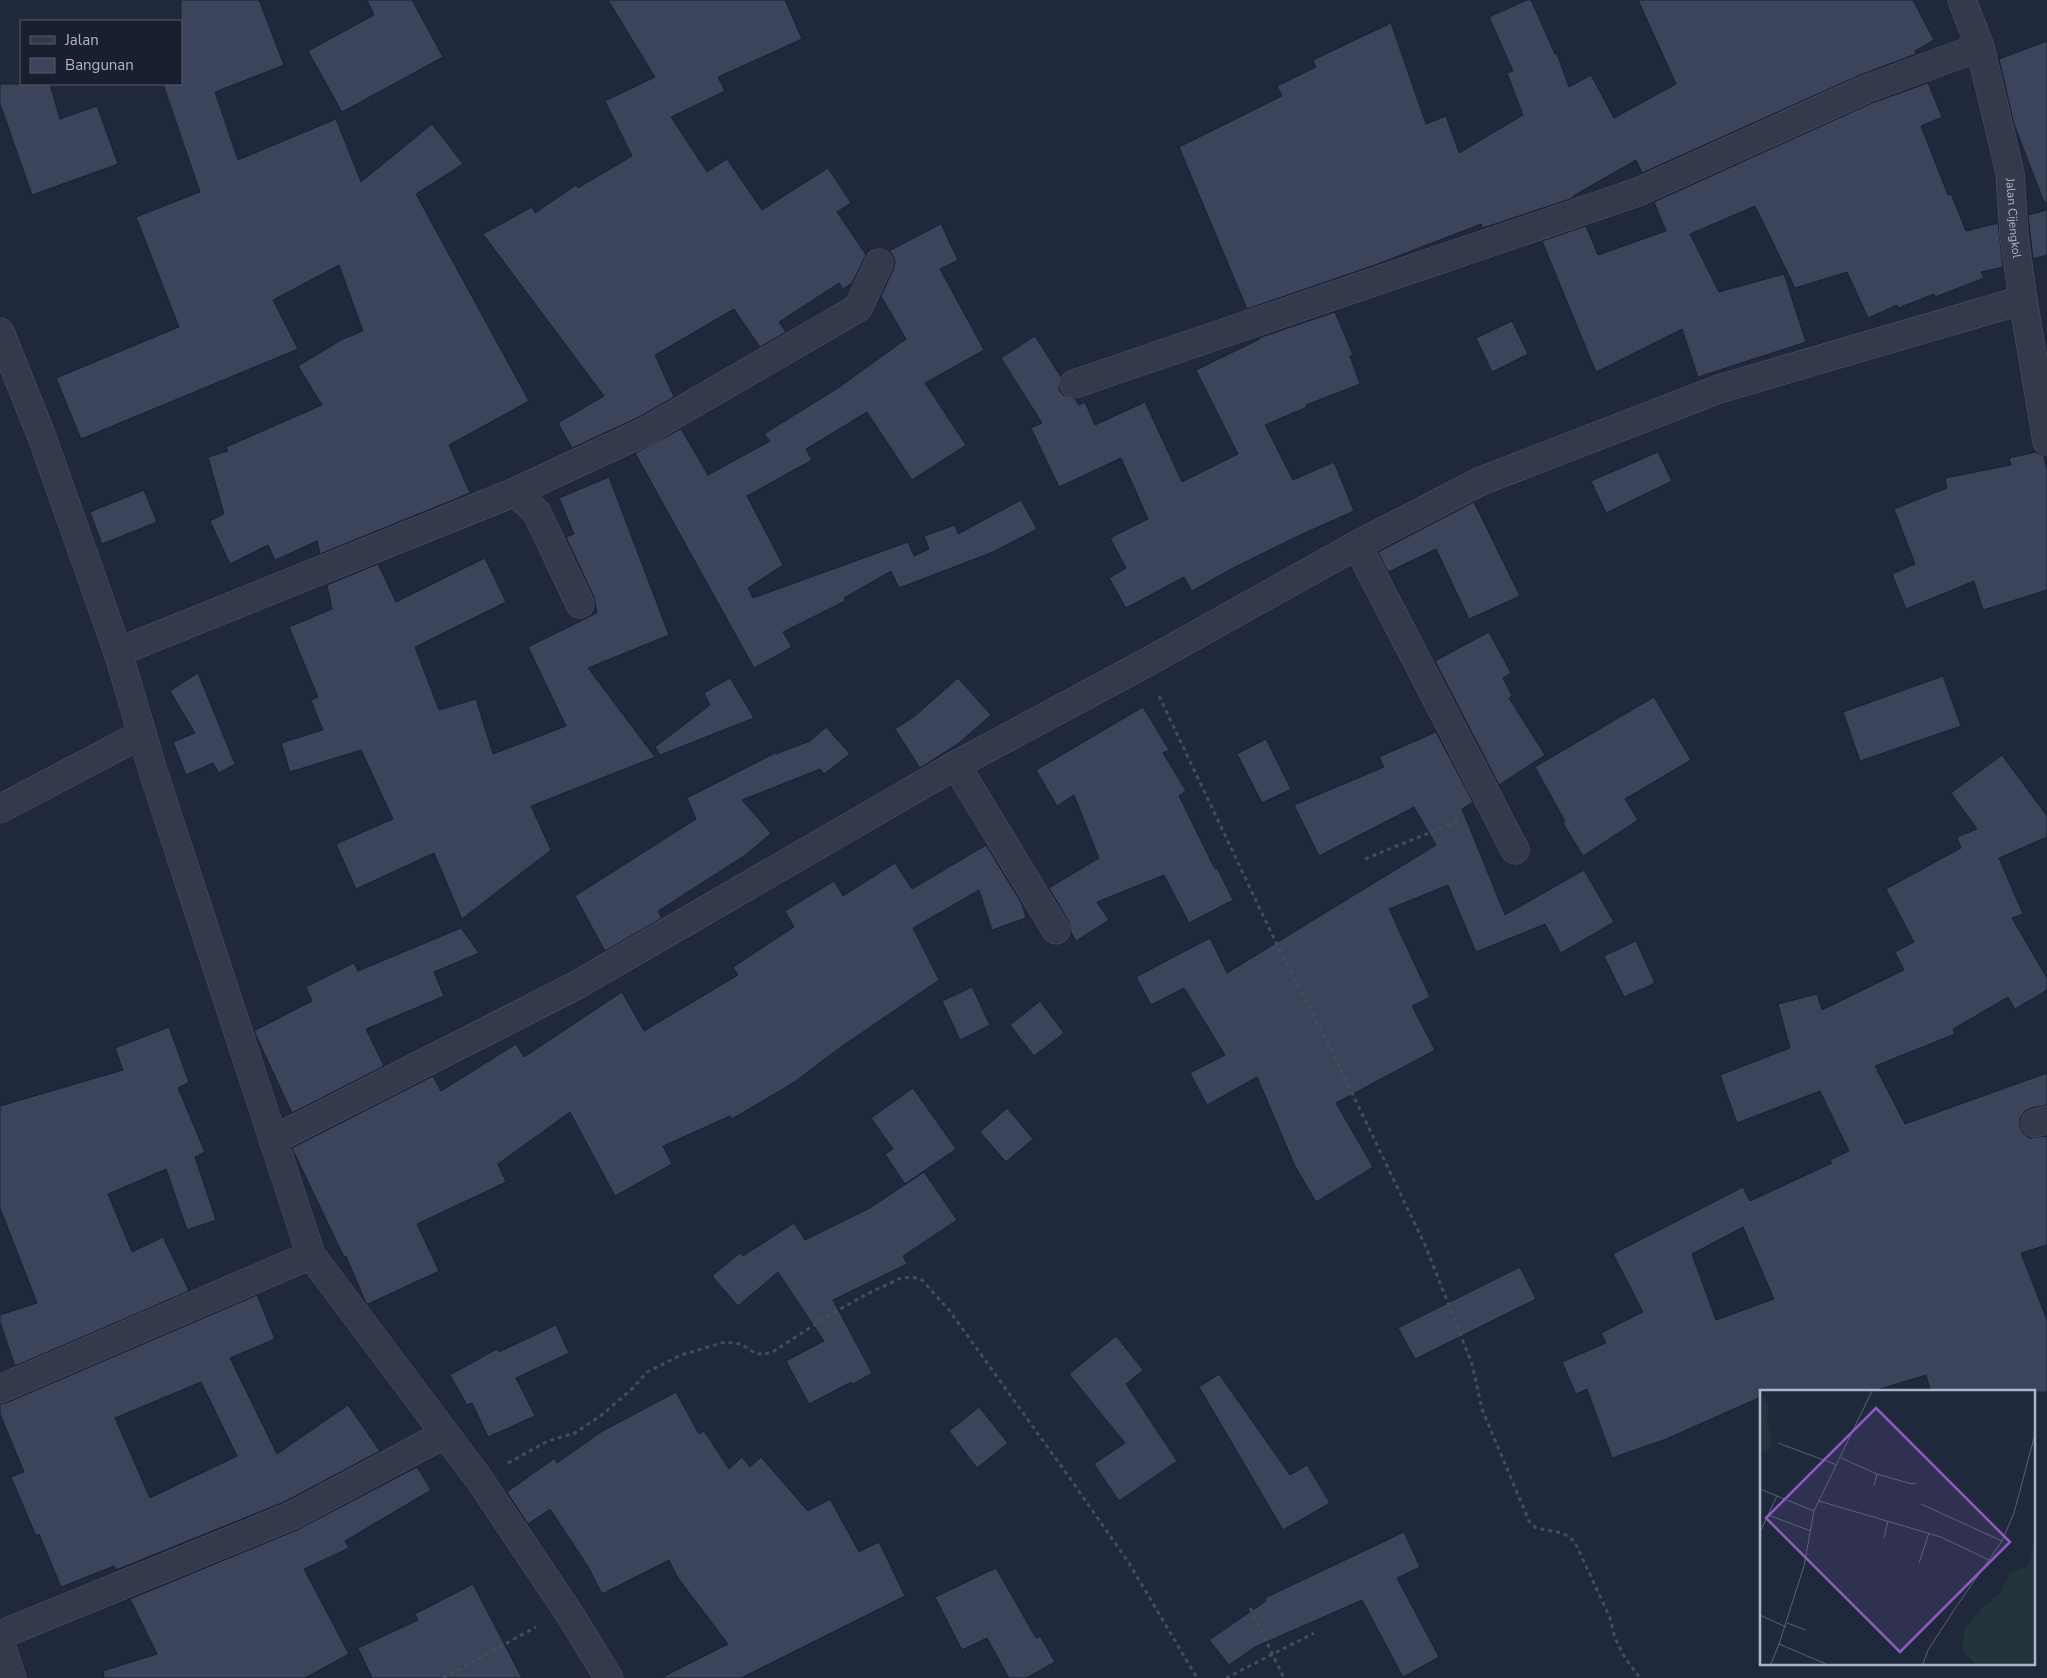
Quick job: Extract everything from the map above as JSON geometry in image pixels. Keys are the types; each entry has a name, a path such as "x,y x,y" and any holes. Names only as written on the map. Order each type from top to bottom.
{"street":[{"name":"Jalan Cijengkol","path":"1962,0 1980,47 1992,90 2010,173 2014,235 2047,441"},
{"path":"1074,384 1638,192 1866,89 1980,47"},
{"path":"118,652 515,492 646,431 858,308 879,263"},
{"path":"273,1140 575,986 956,765 1144,664 1358,544 1481,482 1719,389 2023,300"},
{"path":"0,332 42,438 118,652 142,734 311,1255 478,1479 567,1610 609,1678"},
{"path":"515,492 537,513 580,604"},
{"path":"1358,544 1515,850"},
{"path":"0,809 142,734"},
{"path":"956,765 1056,930"},
{"path":"0,1389 311,1255"},
{"path":"0,1635 291,1516 445,1434"},
{"path":"0,1642 12,1678"}],"path":[{"path":"1144,664 1270,931 1330,1047 1425,1245 1472,1364 1482,1409 1529,1521 1536,1528 1563,1533 1575,1542 1610,1618 1615,1638 1625,1658 1640,1678"},
{"path":"1364,859 1492,808"},
{"path":"478,1479 548,1441 575,1433 603,1414 633,1388 647,1372 681,1355 725,1342 741,1344 756,1354 771,1353 831,1314 867,1294 901,1278 913,1277 922,1280 949,1310 1069,1477 1129,1563 1197,1678"},
{"path":"1250,1608 1284,1678"},
{"path":"443,1678 567,1610"},
{"path":"1226,1678 1314,1633"}],"building":[{"path":"181,0 259,0 284,65 215,92 238,160 336,119 361,182 432,124 463,164 416,194 529,401 449,445 470,493 320,554 317,541 275,560 268,545 230,564 210,521 224,514 208,457 228,451 226,447 322,405 298,366 343,339 363,331 339,265 273,300 298,349 81,439 56,378 179,327 136,217 200,192 163,85 182,85"},
{"path":"367,0 412,0 443,57 342,112 308,51 374,15"},
{"path":"608,0 785,0 802,39 718,77 725,91 671,117 707,172 727,159 762,210 828,168 851,203 837,212 866,255 852,283 843,289 839,283 779,322 786,332 760,347 734,309 655,355 674,397 639,417 572,448 558,423 604,396 483,234 532,207 535,213 576,185 578,188 632,156 605,101 655,77"},
{"path":"1527,0 1531,0 1555,54 1557,54 1569,87 1591,75 1614,118 1676,84 1638,0 1913,0 1934,40 1915,51 1916,54 1860,75 1642,173 1636,160 1573,196 1573,198 1482,228 1481,224 1375,265 1247,309 1179,147 1282,96 1277,86 1316,67 1313,60 1391,23 1426,124 1446,116 1459,153 1523,115 1507,73 1513,71 1489,17"},
{"path":"2047,41 2047,202 2044,202 2014,124 1999,59"},
{"path":"1928,83 1942,117 1921,126 1948,195 1951,194 1966,231 1998,223 2003,267 1981,272 1984,278 1935,297 1934,294 1898,308 1897,305 1868,318 1847,272 1795,288 1755,206 1690,234 1719,292 1784,274 1806,342 1698,377 1682,329 1596,372 1542,241 1586,226 1598,255 1666,231 1654,202 1872,103"},
{"path":"0,84 20,84 50,85 60,119 97,106 118,164 32,195 0,104"},
{"path":"2047,210 2047,255 2033,259 2028,215"},
{"path":"941,224 958,260 940,269 984,350 925,383 966,445 912,480 867,412 806,449 812,460 747,496 783,565 748,588 753,598 908,542 914,556 929,549 924,536 955,525 958,534 1021,500 1037,529 993,552 899,588 891,571 844,598 845,601 783,632 792,647 754,668 635,453 681,429 708,475 770,441 764,434 838,388 906,339 881,296 895,262 889,251"},
{"path":"1335,312 1353,355 1350,356 1360,384 1306,405 1307,407 1265,425 1293,480 1334,462 1354,511 1233,568 1192,591 1184,577 1126,608 1109,578 1126,568 1110,538 1148,519 1121,458 1059,487 1031,428 1042,423 1001,358 1035,336 1061,377 1059,389 1063,395 1075,399 1079,405 1085,402 1095,425 1145,402 1182,482 1238,454 1196,370 1259,338"},
{"path":"1512,321 1528,354 1492,372 1476,338"},
{"path":"1658,452 1672,481 1606,513 1591,481"},
{"path":"2036,452 2044,456 2047,470 2047,590 1983,610 1974,581 1906,609 1892,574 1915,564 1894,509 1947,488 1945,478 2011,465 2009,458"},
{"path":"609,477 669,635 588,668 655,757 531,806 551,850 462,919 434,853 356,889 336,844 393,819 361,750 290,772 281,743 323,730 311,700 318,697 289,627 332,609 327,585 378,564 396,602 485,558 506,602 415,647 439,710 476,699 493,754 566,726 528,647 597,613 594,597 566,537 574,534 559,498"},
{"path":"144,490 157,522 102,544 90,512"},
{"path":"1474,502 1520,596 1469,619 1436,549 1388,572 1378,552"},
{"path":"1489,632 1511,673 1503,678 1512,696 1509,698 1545,755 1499,785 1435,661"},
{"path":"198,673 235,764 219,773 213,763 186,775 173,742 195,733 170,691"},
{"path":"1943,676 1961,726 1860,761 1843,712"},
{"path":"730,678 754,718 660,755 655,747 710,705 704,693"},
{"path":"958,678 991,715 959,743 920,768 895,729 915,716"},
{"path":"1654,697 1691,760 1625,799 1638,820 1583,856 1563,823 1565,821 1535,767"},
{"path":"1143,707 1169,750 1163,753 1186,791 1179,796 1215,869 1217,868 1233,900 1189,923 1164,875 1097,902 1109,920 1076,941 1071,932 1069,922 1049,888 1099,858 1074,795 1057,806 1036,770"},
{"path":"826,727 850,754 824,774 820,769 742,800 771,833 747,854 658,911 662,918 605,951 575,896 696,819 687,798 775,753 810,741"},
{"path":"1436,732 1473,802 1462,809 1505,915 1584,870 1614,922 1561,953 1545,924 1476,952 1448,885 1389,909 1430,997 1412,1006 1435,1050 1336,1103 1373,1167 1316,1202 1295,1166 1257,1077 1207,1105 1190,1073 1225,1055 1184,988 1151,1005 1136,977 1210,938 1227,973 1436,845 1414,807 1319,856 1294,805 1384,767 1379,757"},
{"path":"1266,739 1291,789 1262,803 1237,754"},
{"path":"2002,755 2047,816 2047,837 1999,858 2023,914 2012,918 2047,978 2047,990 2015,1009 2008,997 1953,1029 1955,1034 1875,1066 1905,1124 2047,1073 2047,1105 2025,1111 2020,1118 2020,1126 2023,1133 2030,1138 2047,1136 2047,1245 2021,1253 2047,1320 2047,1392 2034,1392 2034,1390 1930,1390 1926,1375 1877,1390 1760,1390 1760,1397 1666,1439 1612,1458 1587,1389 1576,1394 1562,1362 1606,1343 1601,1333 1643,1312 1613,1254 1743,1187 1750,1201 1832,1163 1830,1160 1849,1151 1820,1091 1737,1123 1720,1075 1790,1048 1778,1004 1817,994 1822,1010 1904,970 1895,952 1914,942 1886,889 1961,848 1957,837 1977,829 1951,793","holes":["1743,1227 1774,1299 1716,1320 1692,1254"]},
{"path":"986,845 1022,904 1026,918 992,930 979,890 913,928 939,980 838,1049 793,1083 732,1119 730,1116 663,1146 672,1164 615,1196 570,1112 498,1164 506,1182 417,1224 439,1271 368,1304 366,1303 346,1256 344,1257 292,1148 433,1076 441,1091 516,1044 524,1057 622,992 644,1031 738,975 733,967 794,927 785,911 834,881 843,896 895,863 912,889"},
{"path":"461,928 479,953 434,972 444,996 366,1029 384,1066 292,1113 254,1031 312,1001 306,987 354,963 358,971"},
{"path":"1636,941 1655,983 1624,997 1604,956"},
{"path":"972,987 990,1025 960,1040 942,1001"},
{"path":"1040,1001 1064,1033 1034,1056 1010,1025"},
{"path":"169,1027 189,1082 178,1088 205,1152 195,1157 216,1220 187,1230 166,1169 108,1194 132,1252 163,1237 189,1291 15,1366 0,1322 0,1315 37,1303 0,1208 0,1106 123,1070 115,1048"},
{"path":"913,1088 956,1149 905,1184 885,1154 893,1149 871,1118"},
{"path":"1007,1108 1033,1139 1006,1162 980,1132"},
{"path":"924,1172 957,1220 903,1256 907,1264 833,1300 872,1373 809,1404 786,1361 824,1341 778,1272 738,1306 712,1276 740,1253 743,1256 794,1223 805,1240 870,1208"},
{"path":"1520,1267 1536,1299 1415,1359 1398,1328"},
{"path":"257,1295 275,1339 230,1358 277,1454 348,1405 380,1451 284,1502 116,1570 114,1566 61,1587 39,1534 36,1536 11,1477 24,1472 0,1414 0,1404","holes":["201,1382 237,1456 150,1498 115,1418"]},
{"path":"556,1325 569,1353 516,1378 535,1416 488,1437 472,1403 467,1405 450,1375 497,1349 499,1352"},
{"path":"1116,1336 1143,1370 1126,1384 1177,1461 1119,1501 1094,1464 1125,1443 1069,1374"},
{"path":"1219,1374 1290,1475 1307,1465 1330,1503 1283,1530 1199,1387"},
{"path":"676,1392 699,1434 704,1431 729,1469 742,1457 750,1467 761,1457 808,1511 830,1499 859,1552 879,1542 905,1596 741,1678 661,1678 728,1644 678,1578 669,1560 602,1594 589,1568 550,1509 528,1524 507,1492 555,1458 557,1463 601,1432"},
{"path":"979,1407 1008,1443 977,1468 949,1431"},
{"path":"417,1467 431,1490 345,1541 349,1548 304,1569 349,1654 305,1678 104,1678 103,1671 157,1654 130,1599 297,1530"},
{"path":"1404,1532 1420,1567 1397,1578 1439,1657 1403,1677 1362,1600 1255,1647 1229,1665 1209,1640 1266,1601 1265,1598"},
{"path":"996,1568 1036,1638 1040,1636 1055,1662 1026,1678 1009,1678 987,1638 962,1650 935,1597"},
{"path":"473,1584 522,1678 372,1678 358,1648 418,1620 415,1614"}]}
